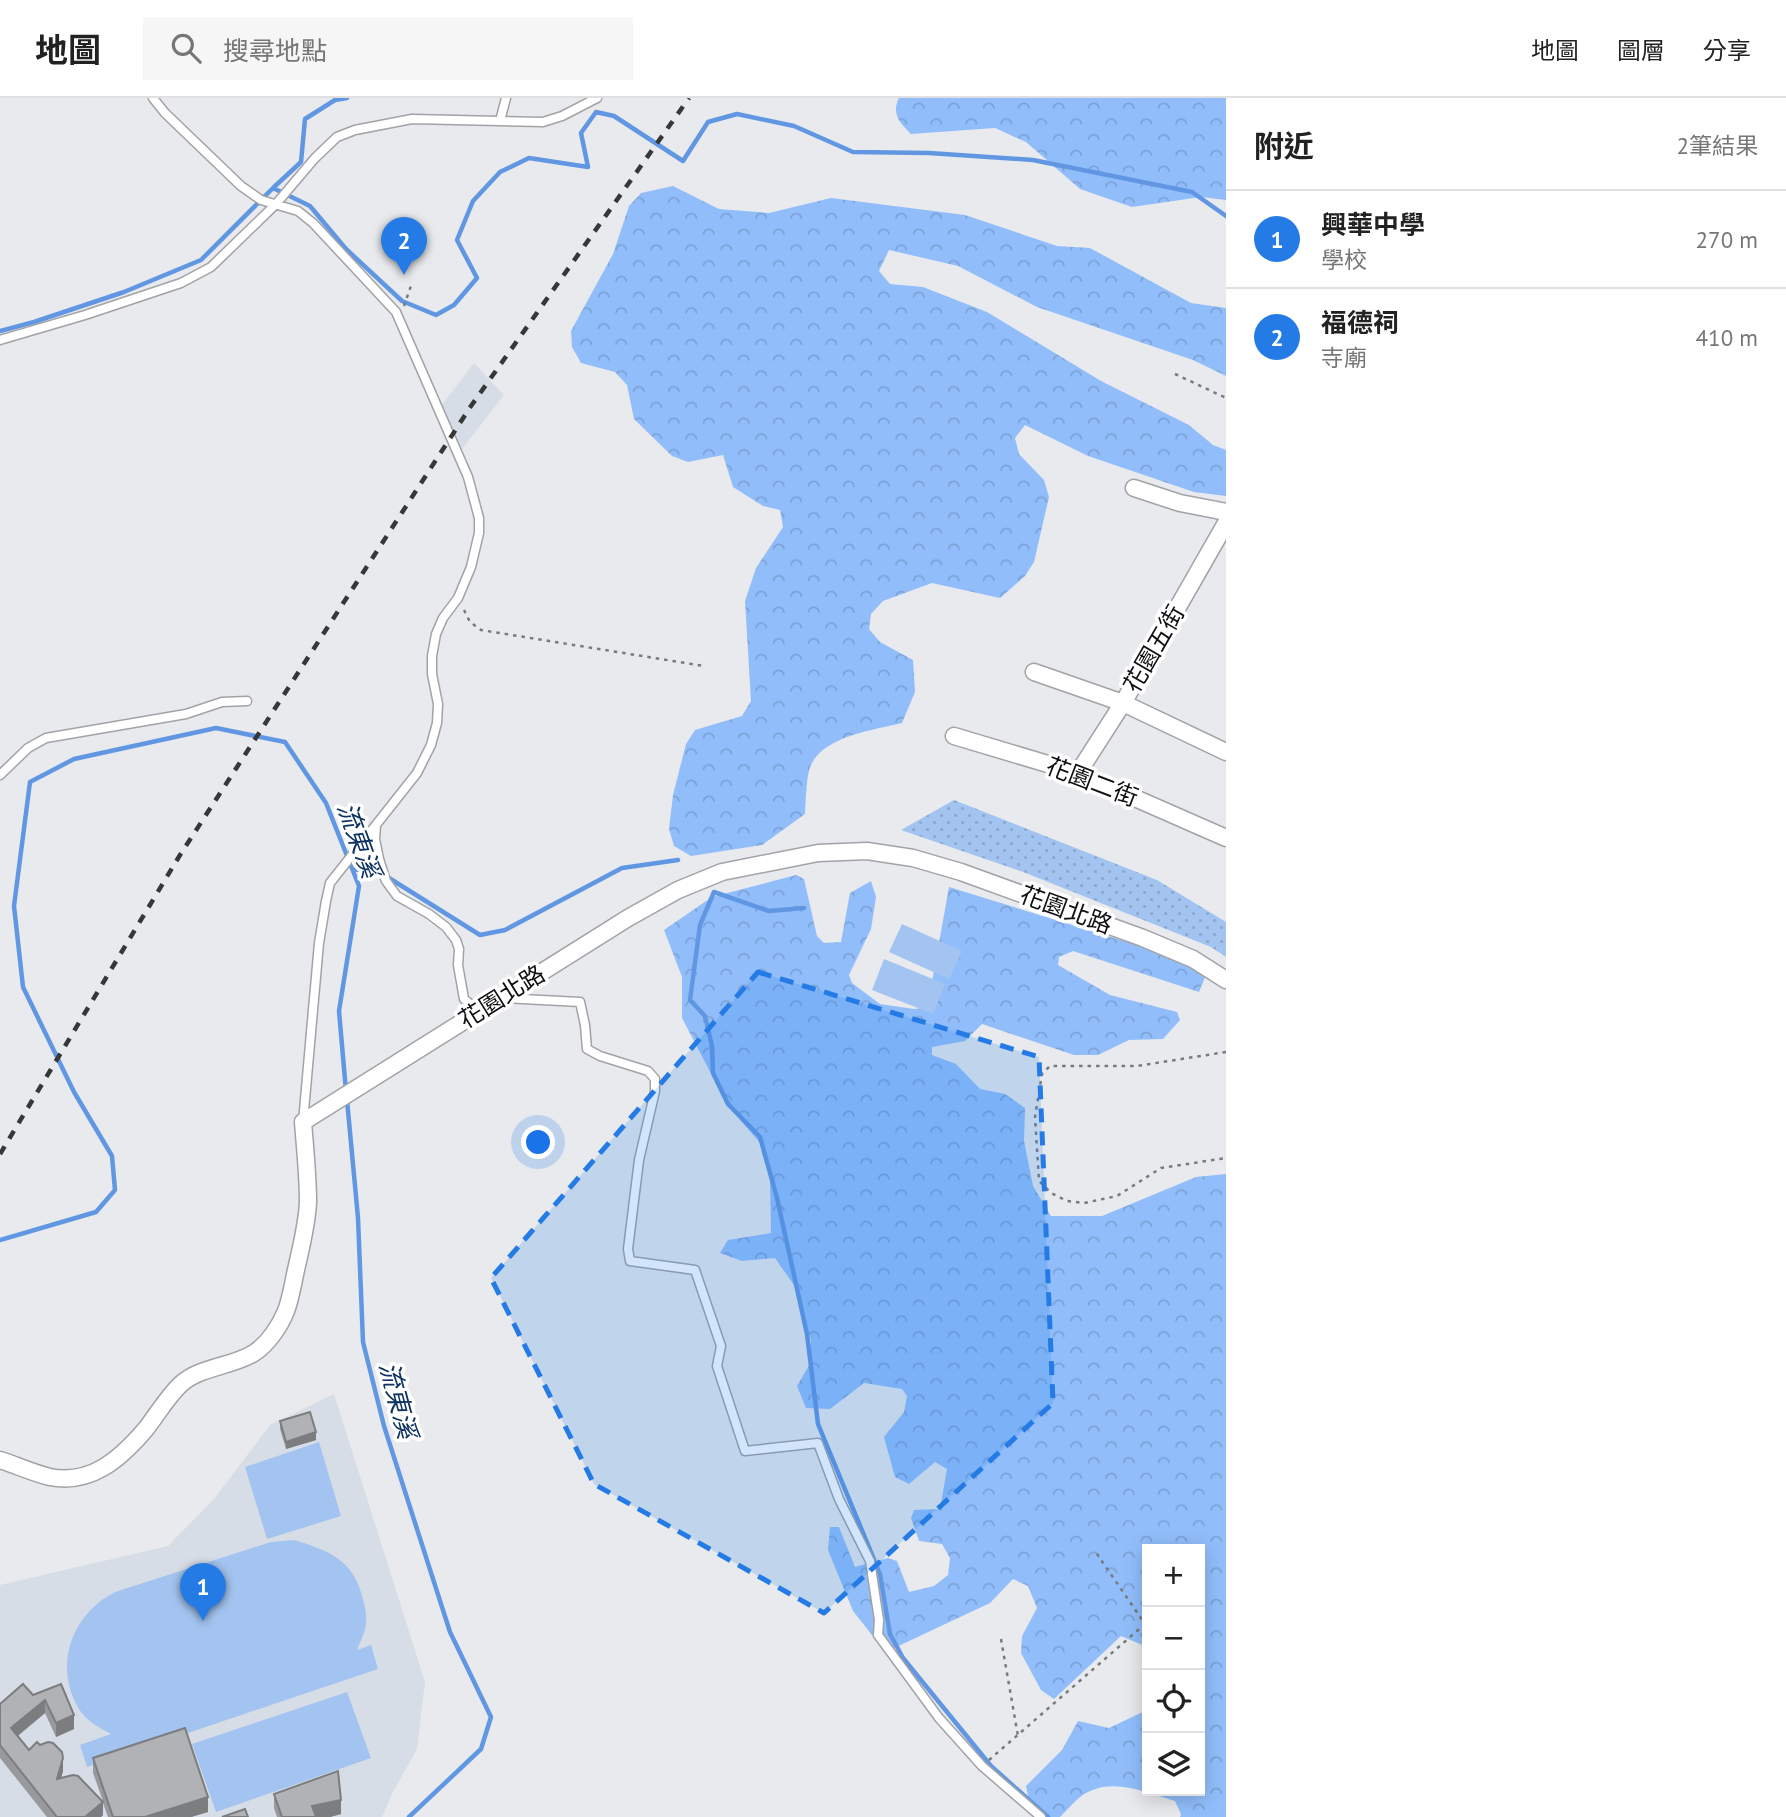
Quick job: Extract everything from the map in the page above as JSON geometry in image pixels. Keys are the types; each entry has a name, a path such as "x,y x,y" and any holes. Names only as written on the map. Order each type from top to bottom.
{"street":[{"path":"1134,488 1180,503 1226,512"},
{"name":"花園五街","path":"1078,773 1123,703 1226,523"},
{"path":"1034,672 1123,703 1226,752"},
{"name":"花園二街","path":"954,736 1078,773 1226,838"},
{"name":"花園北路","path":"303,1122 628,918 678,890 722,872 818,853 867,851 913,858 961,872 1143,938 1193,959 1226,980"},
{"path":"0,1460 62,1479 82,1477 95,1472 117,1459 144,1431 180,1385 190,1377 235,1362 254,1353 263,1345 277,1329 286,1312 306,1222 307,1177 303,1122"}],"lane":[{"path":"153,98 165,113 241,186 261,200 298,211 313,223 396,312 468,477 479,518 471,567 458,598 443,618 436,634 432,674 438,704 437,723 431,745 417,773 330,883 319,943 303,1122"},
{"path":"500,121 506,98"},
{"path":"0,340 181,283 211,267 337,137 355,130 412,119 544,122 597,98"},
{"path":"0,775 29,748 46,738 186,714 222,702 247,701"},
{"path":"375,828 374,839 386,881 397,896 429,914 446,927 456,940 464,999 481,1012"},
{"path":"502,998 580,1002 587,1049 648,1070 655,1079 655,1091 639,1160 628,1249 630,1261 695,1270 721,1346 717,1366 745,1451 818,1443 839,1499 870,1561 879,1620 878,1635 939,1717 982,1766 1041,1817"}],"path":[{"path":"402,312 412,282"},
{"path":"1175,374 1226,398"},
{"path":"458,598 470,622 481,631 704,666"},
{"path":"1226,1052 1137,1066 1050,1066 1042,1074 1035,1117 1039,1181 1051,1193 1068,1201 1084,1203 1116,1196 1161,1168 1226,1158"},
{"path":"982,1766 1145,1625 1097,1554"},
{"path":"1000,1639 1018,1736"}],"highlighted area":[{"path":"758,972 1039,1057 1053,1403 824,1613 594,1484 491,1278"}],"shaded area":[{"path":"474,363 504,395 462,449 442,405"},
{"path":"954,800 1157,880 1226,922 1226,957 1211,947 1023,872 901,830"},
{"path":"902,924 962,951 949,979 889,952"},
{"path":"884,959 945,984 933,1014 872,990"},
{"path":"334,1394 425,1682 417,1749 382,1817 0,1817 0,1585 168,1546 214,1499 270,1425"},
{"path":"319,1442 341,1516 267,1539 245,1467"},
{"path":"294,1540 337,1558 352,1573 362,1596 366,1617 365,1631 357,1650 371,1645 378,1669 87,1767 80,1745 111,1734 84,1716 73,1698 69,1684 68,1655 78,1627 86,1615 99,1602 115,1592 271,1542"},
{"path":"347,1692 371,1758 216,1812 192,1744"}],"green space":[{"path":"899,98 1226,98 1226,200 1201,197 1132,207 1080,189 1026,142 995,128 911,134 896,114"},
{"path":"673,186 719,209 769,213 831,198 965,215 1057,246 1090,248 1191,303 1226,308 1226,376 1193,360 1037,307 958,266 889,250 879,271 890,284 923,287 987,312 1101,381 1189,425 1213,445 1226,450 1226,496 1194,492 1088,456 1025,425 1015,438 1019,454 1044,480 1049,497 1034,562 1025,576 1000,598 932,583 883,601 871,614 869,629 880,642 913,660 915,692 902,723 851,736 827,747 817,755 808,775 805,814 762,845 691,856 674,846 669,829 673,795 686,744 695,730 742,716 751,701 745,601 756,568 783,527 780,510 763,506 733,487 723,455 688,462 672,456 634,419 627,385 615,372 581,363 572,347 571,331 613,254 629,206 641,193"},
{"path":"796,875 804,879 817,936 824,943 841,942 850,893 871,881 876,897 871,929 849,975 852,983 880,1004 922,1008 930,993 949,887 1185,960 1205,977 1199,992 1073,951 1059,957 1058,965 1110,995 1177,1012 1180,1020 1163,1039 1129,1040 1098,1055 1074,1055 982,1024 965,1041 932,1047 932,1055 956,1064 980,1089 1005,1094 1025,1108 1024,1141 1033,1186 1051,1216 1102,1216 1196,1177 1226,1174 1226,1817 1180,1817 1175,1801 1159,1796 1205,1796 1205,1544 1142,1544 1142,1645 1121,1636 1054,1699 1041,1690 1021,1653 1022,1636 1037,1608 1028,1586 1013,1579 990,1603 892,1649 884,1650 853,1611 828,1550 830,1527 839,1527 855,1567 888,1558 897,1561 909,1592 934,1586 948,1575 950,1558 942,1544 919,1541 911,1518 914,1510 940,1509 947,1469 935,1462 909,1484 895,1477 884,1437 904,1412 907,1396 902,1389 864,1383 830,1409 806,1408 797,1386 810,1364 811,1340 794,1285 775,1258 742,1261 720,1253 728,1240 771,1233 770,1177 761,1144 728,1106 682,1018 682,977 664,930 712,897"},
{"path":"1142,1712 1142,1791 1115,1786 1091,1790 1060,1817 1045,1817 1029,1801 1026,1786 1062,1750 1078,1721 1109,1728"}],"building":[{"path":"310,1412 316,1432 286,1442 280,1421"},
{"path":"23,1684 33,1695 61,1684 74,1715 56,1723 45,1700 11,1728 29,1750 37,1742 40,1745 48,1742 62,1752 57,1779 78,1776 103,1802 85,1817 57,1817 0,1745 0,1704"},
{"path":"185,1728 208,1797 145,1817 113,1817 93,1758"},
{"path":"338,1771 341,1800 312,1806 316,1817 282,1817 274,1794"},
{"path":"245,1809 248,1817 222,1817"}],"waterway":[{"path":"273,188 301,162 305,119 335,100 347,98"},
{"path":"0,331 124,292 201,260 273,188 310,206 346,249 402,301 436,315 454,305 477,278 457,240 473,201 500,172 529,158 588,167 581,133 596,112 614,116 683,161 708,122 737,114 794,126 853,152 929,153 1033,160 1192,192 1226,216"},
{"name":"流東溪","path":"0,1240 96,1212 115,1190 112,1156 74,1092 23,987 14,906 30,782 74,759 216,728 285,742 326,803 359,886 339,1011 346,1091"},
{"path":"353,870 373,868 480,935 505,930 622,868 678,860"},
{"path":"804,908 769,911 714,892 700,925 690,1000 705,1016 712,1046 713,1073 728,1104 760,1137 777,1198 807,1334 818,1424 880,1574 890,1634 903,1658 991,1766 1048,1817"},
{"name":"流東溪","path":"347,1100 358,1218 363,1342 384,1426 450,1632 491,1717 481,1749 409,1817"}],"railway":[{"path":"0,1154 180,855 471,406 689,98"}],"place":[{"name":"福德祠","path":"404,275"},
{"name":"興華中學","path":"203,1621"}]}
